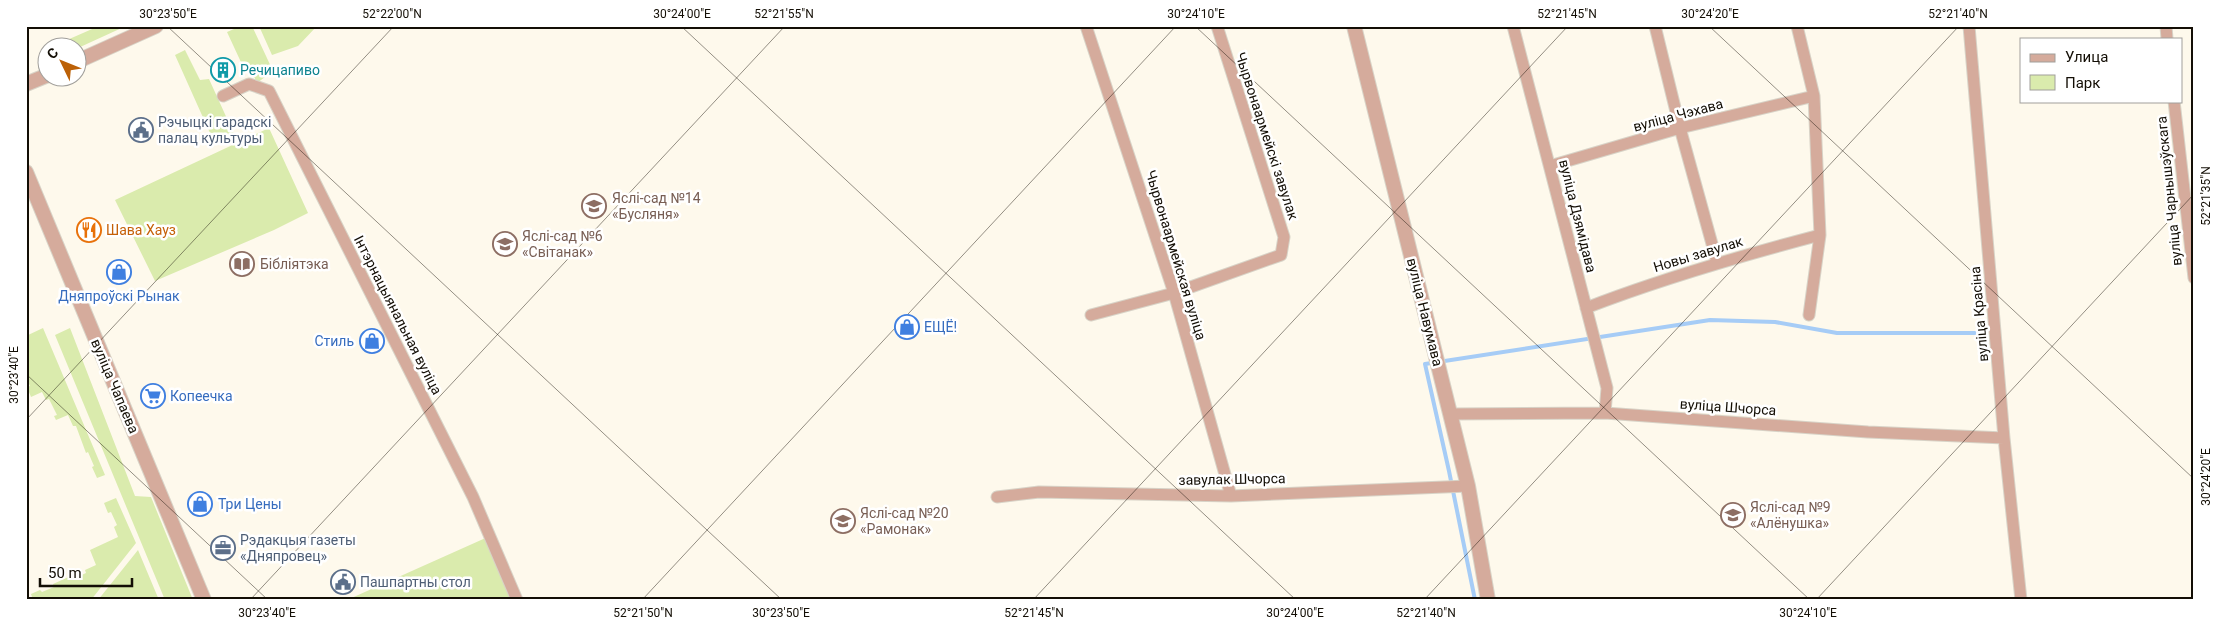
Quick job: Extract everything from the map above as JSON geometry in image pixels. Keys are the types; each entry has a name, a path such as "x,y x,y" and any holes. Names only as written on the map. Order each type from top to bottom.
{"street":[{"path":"88,57 156,26"},
{"name":"Чырвонаармейская вуліца","path":"1086,26 1174,293 1231,496"},
{"name":"Чырвонаармейскі завулак","path":"1174,293 1281,255 1284,237 1216,26"},
{"name":"вуліца Навумава","path":"1354,26 1468,486 1488,600"},
{"name":"вуліца Дзямідава","path":"1513,26 1607,388 1605,414"},
{"path":"1655,26 1680,128 1718,262"},
{"path":"1798,26 1814,96 1820,236 1809,315"},
{"name":"вуліца Красіна","path":"1969,26 2004,438 2021,600"},
{"path":"26,84 38,79"},
{"name":"Інтэрнацыянальная вуліца","path":"223,96 249,84 269,91 473,497 517,600"},
{"name":"вуліца Чэхава","path":"1550,166 1680,128 1814,96"},
{"name":"вуліца Чарнышэўскага","path":"2174,102 2194,278"},
{"name":"вуліца Чапаева","path":"26,172 204,600"},
{"name":"Новы завулак","path":"1586,308 1643,286 1718,262 1820,236"},
{"path":"1091,315 1174,293"},
{"name":"вуліца Шчорса","path":"1450,414 1605,414 1868,432 2004,438"},
{"name":"завулак Шчорса","path":"997,497 1038,492 1231,496 1468,486"}],"green space":[{"path":"99,26 126,26 88,43 88,38 72,38"},
{"path":"241,26 252,26 273,71 257,83 252,72 246,73 227,32"},
{"path":"259,26 317,26 298,46 272,55"},
{"path":"185,50 200,80 209,79 234,134 214,142 175,55"},
{"path":"269,128 308,213 274,230 155,281 115,200"},
{"path":"43,328 105,475 97,478 88,452 86,453 76,426 73,426 68,415 56,420 54,416 57,415 49,399 46,400 42,392 31,397 27,387 30,386 26,378 26,336"},
{"path":"70,328 135,496 151,497 193,600 165,600 55,335"},
{"path":"116,498 136,543 91,600 33,600 31,594 54,587 53,584 73,575 75,578 86,573 85,570 96,565 90,550 118,537 114,527 117,525 111,512 108,513 104,503"},
{"path":"490,536 517,600 347,600"},
{"path":"138,550 159,600 98,600"}],"waterway":[{"path":"1475,600 1425,364 1710,320 1775,322 1837,333 1975,333"}],"place":[{"name":"Речицапиво","path":"223,70"},
{"name":"Рэчыцкі гарадскі палац культуры","path":"141,130"},
{"name":"Яслі-сад №14 «Бусляня»","path":"594,206"},
{"name":"Шава Хауз","path":"89,230"},
{"name":"Яслі-сад №6 «Світанак»","path":"505,244"},
{"name":"Бібліятэка","path":"242,264"},
{"name":"Дняпроўскі Рынак","path":"119,272"},
{"name":"ЕЩЁ!","path":"907,327"},
{"name":"Стиль","path":"372,341"},
{"name":"Копеечка","path":"153,396"},
{"name":"Три Цены","path":"200,504"},
{"name":"Яслі-сад №9 «Алёнушка»","path":"1733,515"},
{"name":"Яслі-сад №20 «Рамонак»","path":"843,521"},
{"name":"Рэдакцыя газеты «Дняпровец»","path":"223,548"},
{"name":"Пашпартны стол","path":"343,582"}]}
